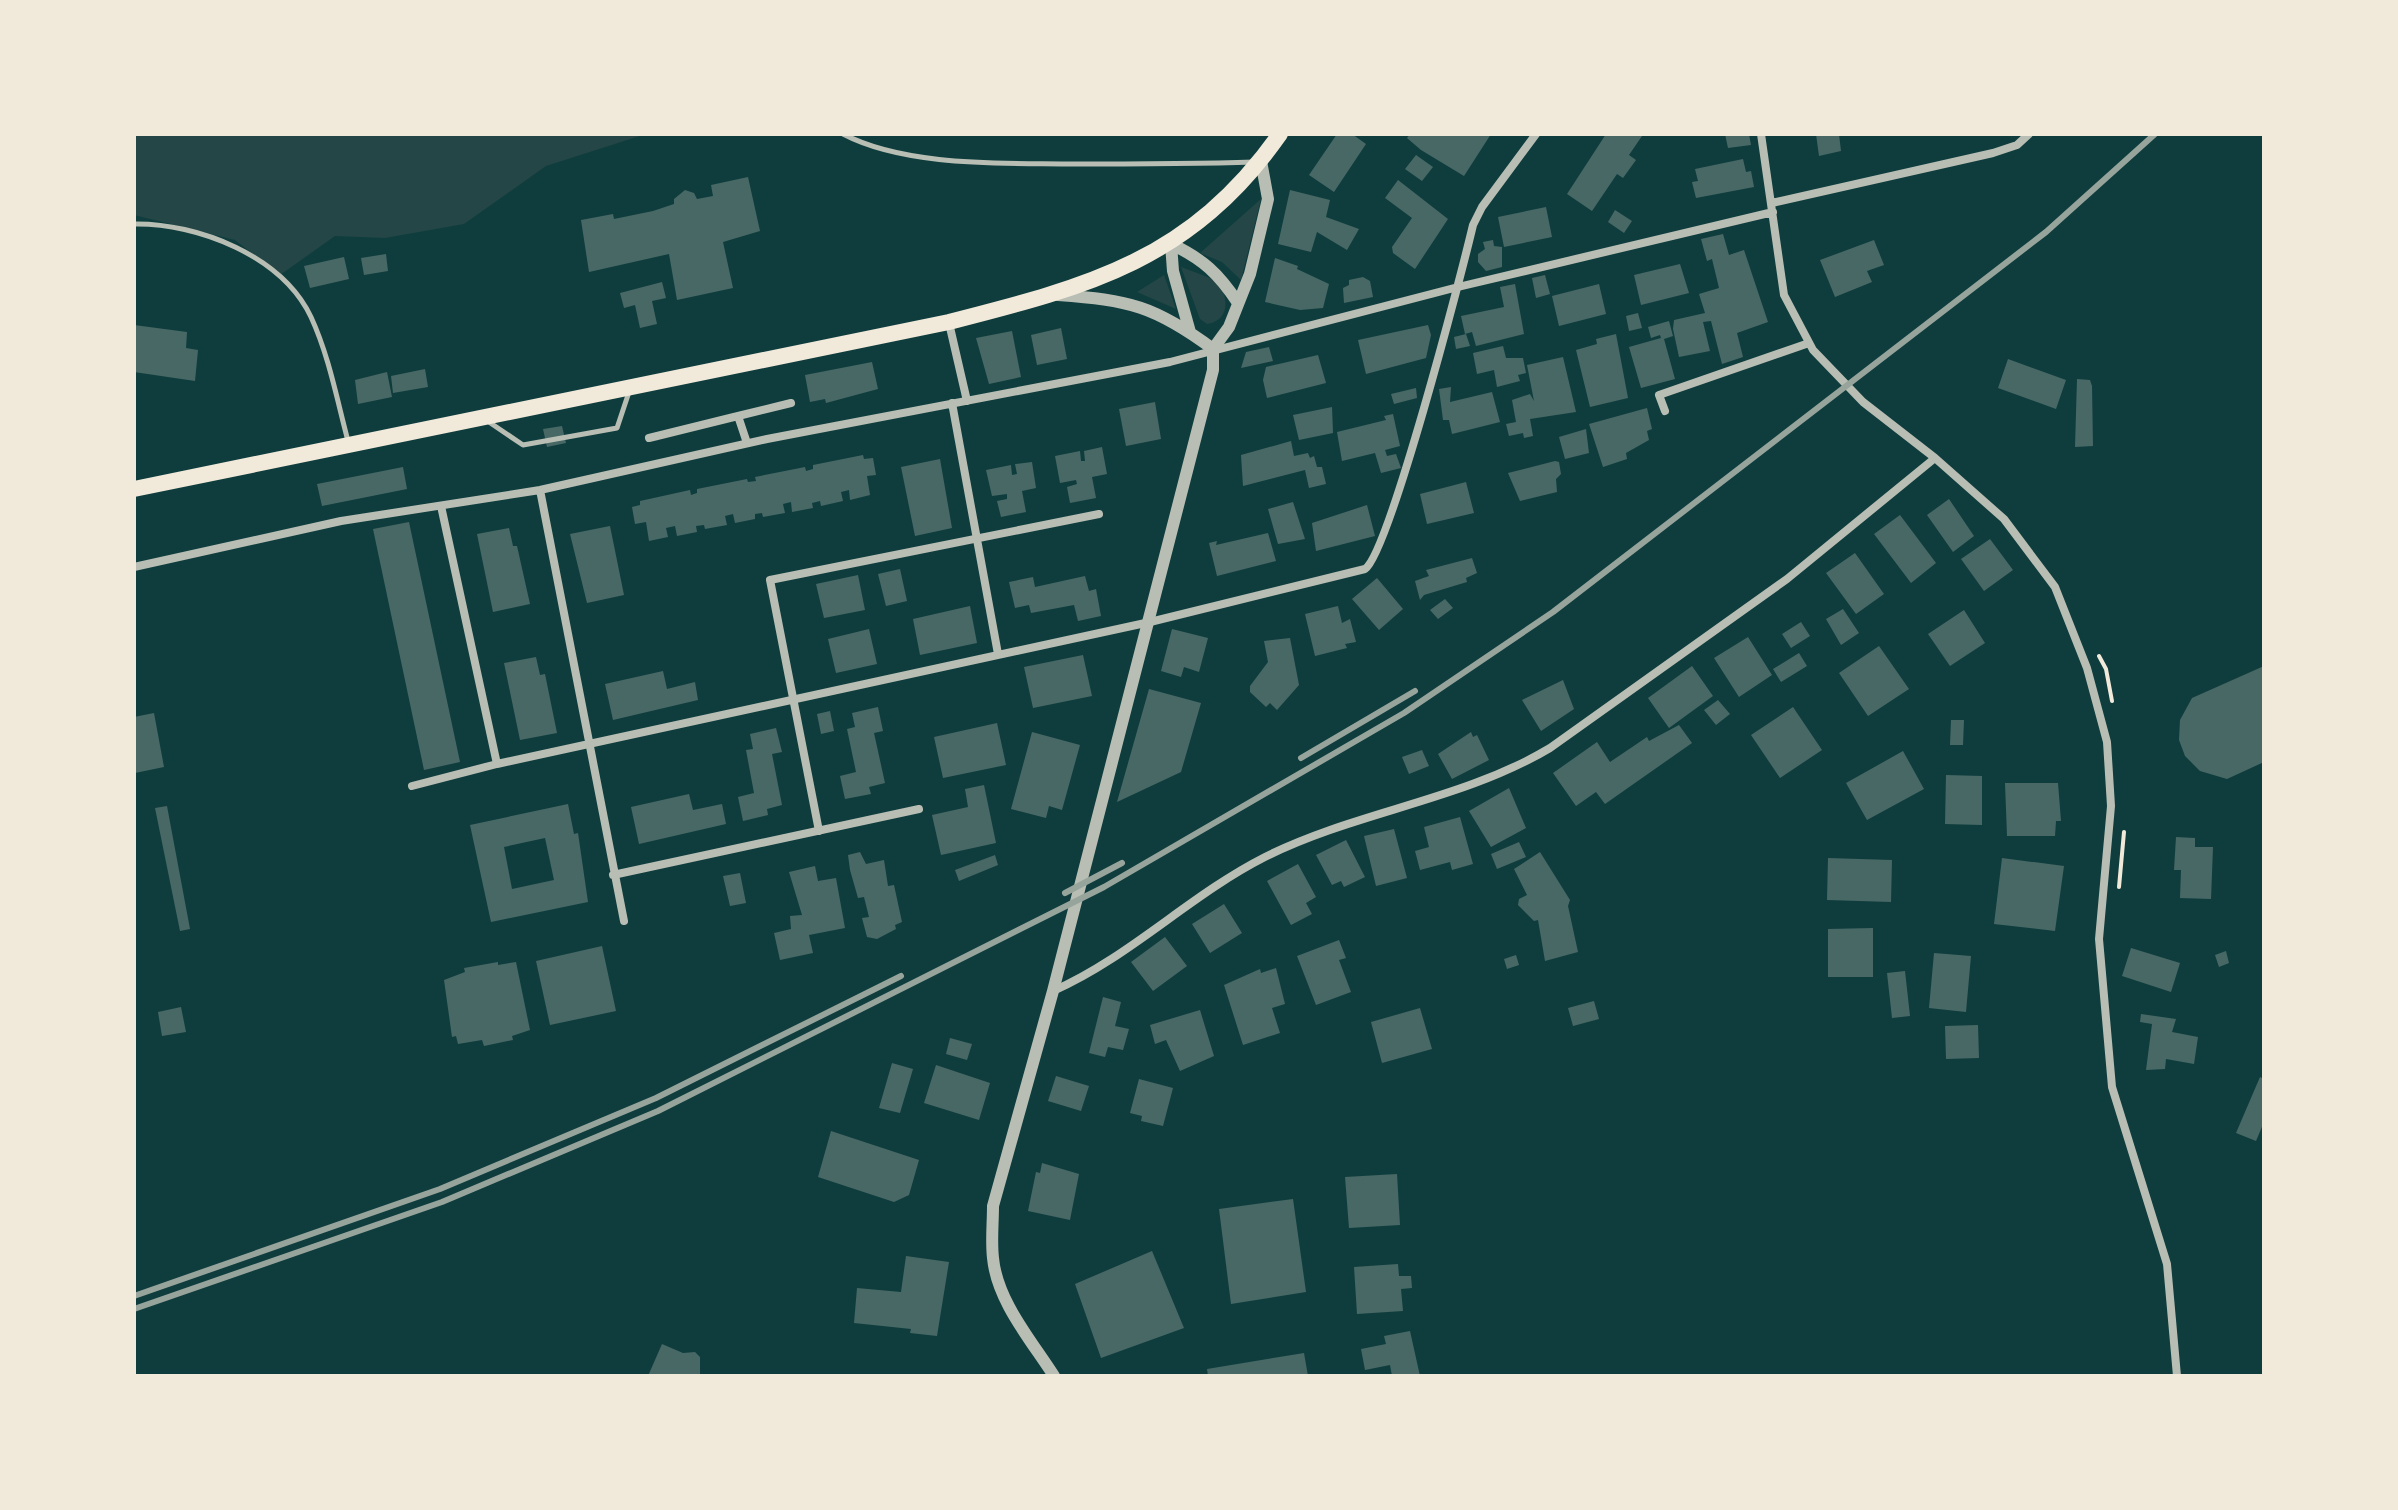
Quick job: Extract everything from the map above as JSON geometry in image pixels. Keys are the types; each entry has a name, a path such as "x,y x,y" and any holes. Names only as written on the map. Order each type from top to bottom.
{"main road":[{"path":"134,489 949,322 1056,295 1127,268 1171,244 1261,161 1280,134"}],"street":[{"path":"412,786 497,764 1150,622 1372,565 1405,471 1482,207 1536,134"},
{"path":"1761,134 1784,295 1811,346 1863,402 1935,458 2004,519 2055,587 2087,668 2107,742 2111,806 2099,939 2112,1087 2167,1264 2177,1376"},
{"path":"134,567 341,521 540,490 747,443 1170,362 1993,153 2017,145 2029,134"},
{"path":"1054,1376 1016,1318 1000,1285 993,1259 993,1206 1150,622 1213,370 1213,349 1229,327 1250,274 1268,199 1261,161"},
{"path":"1171,244 1202,259 1220,275 1238,303"},
{"path":"1171,244 1173,271 1190,332"},
{"path":"1056,295 1137,304 1163,314 1213,349"},
{"path":"949,322 967,401"},
{"path":"1665,411 1659,395 1811,346"},
{"path":"649,438 791,403"},
{"path":"952,403 998,654"},
{"path":"738,416 747,443"},
{"path":"1053,991 1093,973 1264,858 1326,831 1457,792 1514,770 1550,748 1787,579 1935,458"},
{"path":"540,490 624,921"},
{"path":"441,506 497,764"},
{"path":"819,831 791,701 770,580 1099,514"},
{"path":"613,875 919,809"}],"lane":[{"path":"843,134 895,150 958,162 1149,166 1261,161"},
{"path":"134,224 172,226 229,244 293,290 310,315 324,351 349,444"},
{"path":"482,418 523,445 617,428 632,386"}],"path":[{"path":"2093,644 2106,669 2114,710"},
{"path":"2118,891 2124,861 2124,819"}],"shaded area":[{"path":"134,134 646,134 546,166 464,224 385,238 335,236 280,275 235,240 134,215"},
{"path":"1261,199 1241,280 1222,262 1200,253"},
{"path":"1181,267 1218,281 1224,294 1225,307 1224,313 1215,322 1207,324 1200,319"},
{"path":"1164,275 1176,309 1137,292"}],"building":[{"path":"1337,134 1352,134 1366,144 1334,192 1309,175"},
{"path":"1410,134 1491,134 1464,176 1421,150 1407,138"},
{"path":"1606,134 1642,136 1629,155 1636,160 1623,178 1617,174 1592,211 1567,194"},
{"path":"1725,134 1749,134 1751,145 1728,148"},
{"path":"1816,134 1839,134 1841,151 1819,156"},
{"path":"1416,155 1433,167 1422,181 1405,169"},
{"path":"1743,159 1746,172 1751,171 1754,187 1696,198 1692,182 1698,181 1695,169"},
{"path":"748,177 760,231 723,242 733,288 677,300 669,254 589,272 581,220 613,214 614,219 653,211 674,204 674,199 685,190 694,193 697,199 713,196 711,185"},
{"path":"1398,180 1448,219 1415,269 1393,253 1392,247 1412,218 1385,198"},
{"path":"1290,190 1330,200 1326,217 1359,229 1347,250 1317,232 1311,252 1278,244"},
{"path":"1546,207 1552,237 1504,247 1498,217"},
{"path":"1615,210 1632,221 1624,233 1608,222"},
{"path":"1723,234 1729,255 1744,250 1768,322 1737,333 1743,357 1722,364 1711,321 1703,322 1710,351 1679,357 1674,320 1705,313 1699,294 1719,288 1712,259 1707,261 1701,239"},
{"path":"1493,240 1494,246 1502,247 1502,267 1486,271 1478,262 1478,254 1485,249 1483,242"},
{"path":"1874,240 1884,265 1867,271 1872,282 1835,297 1820,260"},
{"path":"386,254 388,271 364,275 361,258"},
{"path":"344,257 349,279 310,288 304,266"},
{"path":"1275,258 1298,266 1297,269 1329,284 1323,308 1300,310 1265,302"},
{"path":"1680,264 1689,293 1641,305 1634,275"},
{"path":"1545,275 1550,294 1536,298 1532,278"},
{"path":"1363,277 1370,281 1373,297 1344,303 1343,288 1349,285 1349,280"},
{"path":"662,282 666,298 652,301 657,324 640,328 635,305 624,308 620,293"},
{"path":"1515,284 1524,334 1476,346 1472,332 1465,334 1461,316 1504,307 1500,287"},
{"path":"1599,284 1606,314 1559,326 1552,296"},
{"path":"1638,313 1642,328 1629,331 1626,316"},
{"path":"1669,321 1673,336 1664,339 1675,379 1641,388 1629,347 1661,338 1660,335 1651,338 1648,327"},
{"path":"134,325 187,332 186,348 198,350 195,381 134,372"},
{"path":"1428,325 1431,335 1426,358 1366,374 1358,340"},
{"path":"1061,328 1067,359 1037,365 1031,335"},
{"path":"1012,331 1021,377 989,384 976,338"},
{"path":"1466,334 1470,346 1456,349 1454,337"},
{"path":"1616,334 1628,398 1590,407 1576,350 1597,344 1596,339"},
{"path":"1503,346 1506,358 1523,358 1526,373 1518,375 1520,381 1497,387 1494,370 1477,374 1473,353"},
{"path":"1269,347 1273,361 1241,368 1246,352"},
{"path":"1318,355 1326,383 1267,398 1263,380 1266,367"},
{"path":"1563,357 1576,412 1530,419 1533,436 1524,438 1523,433 1509,436 1506,424 1516,422 1512,400 1530,394 1534,401 1527,365"},
{"path":"2008,359 2066,380 2056,409 1998,388"},
{"path":"872,362 878,389 826,403 825,399 810,402 805,375"},
{"path":"425,369 428,387 393,393 391,376"},
{"path":"387,372 392,397 358,404 355,380"},
{"path":"2077,379 2090,380 2092,386 2093,446 2075,447"},
{"path":"1451,387 1450,402 1492,392 1500,422 1452,434 1449,420 1443,420 1439,389"},
{"path":"1416,388 1417,398 1394,404 1391,394"},
{"path":"1155,402 1161,439 1126,446 1119,409"},
{"path":"1332,407 1333,433 1299,440 1293,415"},
{"path":"1647,408 1652,429 1647,431 1649,440 1626,453 1627,459 1603,467 1589,424"},
{"path":"1393,414 1400,446 1385,450 1387,456 1396,454 1401,468 1381,473 1375,453 1342,461 1337,432 1386,420 1384,416"},
{"path":"562,426 566,443 547,447 543,429"},
{"path":"1586,429 1589,453 1565,459 1559,437"},
{"path":"1291,441 1294,456 1308,453 1310,458 1314,456 1317,467 1322,467 1326,484 1309,488 1305,470 1243,486 1241,455"},
{"path":"1102,447 1107,474 1092,477 1096,498 1070,503 1067,487 1077,484 1076,480 1060,483 1055,456 1080,451 1081,461 1085,461 1084,451"},
{"path":"863,455 864,459 873,458 876,475 867,476 870,495 850,500 849,490 841,492 843,501 821,506 820,501 812,503 813,508 792,512 791,502 783,504 785,513 763,517 762,513 755,514 755,519 735,523 733,514 725,516 727,525 705,529 704,525 696,526 697,532 677,536 675,526 666,528 668,537 649,541 646,522 635,524 632,507 640,505 640,501 690,490 691,495 697,493 697,489 747,479 748,482 756,481 755,477 805,467 806,471 813,469 813,465"},
{"path":"940,459 952,528 915,536 901,467"},
{"path":"1032,462 1036,488 1022,491 1026,512 1001,517 997,501 1007,499 1007,494 992,496 986,470 1011,465 1012,475 1017,474 1015,464"},
{"path":"1559,462 1561,474 1556,479 1557,492 1520,501 1508,473"},
{"path":"403,467 407,489 322,506 317,484"},
{"path":"1466,482 1474,513 1427,524 1420,494"},
{"path":"1949,499 1974,536 1953,552 1927,515"},
{"path":"1293,502 1305,539 1278,544 1268,509"},
{"path":"1367,505 1375,536 1316,551 1312,523"},
{"path":"1900,515 1936,563 1911,583 1874,534"},
{"path":"409,522 460,762 424,770 373,529"},
{"path":"610,526 624,595 587,603 570,534"},
{"path":"509,528 513,546 517,546 530,604 493,612 477,534"},
{"path":"1268,533 1276,561 1217,576 1209,543 1217,541 1216,545"},
{"path":"1990,539 2013,570 1984,591 1961,559"},
{"path":"1855,553 1884,594 1856,614 1826,573"},
{"path":"1472,558 1477,573 1466,578 1467,582 1424,595 1420,600 1415,581 1429,576 1426,570"},
{"path":"900,569 907,601 886,606 878,574"},
{"path":"858,575 865,610 824,618 816,584"},
{"path":"1085,576 1089,591 1096,589 1101,616 1078,621 1074,605 1031,613 1029,605 1015,608 1009,582 1033,577 1035,587"},
{"path":"1377,578 1403,609 1379,630 1352,599"},
{"path":"1445,599 1453,608 1438,619 1430,610"},
{"path":"970,606 977,643 920,655 913,619"},
{"path":"1338,606 1342,623 1350,619 1356,642 1345,644 1347,648 1315,656 1305,614"},
{"path":"1843,609 1859,633 1841,645 1826,619"},
{"path":"1964,610 1985,643 1950,666 1928,634"},
{"path":"1801,622 1810,636 1791,648 1782,634"},
{"path":"869,629 877,664 836,673 828,639"},
{"path":"1172,629 1208,638 1199,672 1184,667 1181,677 1161,671"},
{"path":"1748,637 1772,675 1739,697 1714,658"},
{"path":"1290,638 1299,685 1277,710 1270,703 1266,707 1250,692 1250,686 1268,662 1264,641"},
{"path":"1879,646 1909,689 1868,716 1839,673"},
{"path":"1799,653 1807,666 1781,682 1773,669"},
{"path":"1083,655 1092,696 1033,708 1024,667"},
{"path":"536,657 540,675 545,674 557,733 520,740 504,663"},
{"path":"1692,666 1713,696 1669,728 1648,698"},
{"path":"2264,666 2264,762 2227,779 2200,771 2185,756 2179,740 2180,720 2192,698"},
{"path":"663,671 667,689 695,682 698,700 613,720 605,684"},
{"path":"1563,680 1574,709 1541,731 1522,700"},
{"path":"1149,689 1201,703 1181,772 1117,802"},
{"path":"1718,700 1730,714 1716,725 1704,710"},
{"path":"878,707 883,731 874,733 885,783 869,787 871,794 845,799 840,776 856,772 847,729 855,727 852,713"},
{"path":"1793,707 1822,750 1780,778 1751,735"},
{"path":"830,711 834,731 821,734 817,714"},
{"path":"154,713 164,767 135,773 134,717"},
{"path":"1951,720 1964,720 1963,745 1950,745"},
{"path":"997,723 1006,765 943,778 934,737"},
{"path":"1679,725 1692,743 1605,804 1596,792 1576,806 1553,773 1597,742 1610,762 1647,737 1649,741"},
{"path":"776,728 782,752 772,754 782,805 767,809 768,815 743,821 738,797 754,793 746,750 753,749 750,734"},
{"path":"1032,732 1080,745 1062,810 1049,806 1046,818 1011,809"},
{"path":"1471,732 1473,737 1477,735 1489,760 1452,779 1438,754"},
{"path":"1422,750 1429,766 1409,774 1402,757"},
{"path":"1903,751 1924,789 1867,820 1846,783"},
{"path":"1946,775 1982,776 1982,825 1945,824"},
{"path":"2005,783 2058,783 2061,821 2056,821 2055,836 2007,836"},
{"path":"984,785 996,843 941,855 932,815 968,807 965,789"},
{"path":"1509,788 1526,828 1491,847 1469,811"},
{"path":"689,794 693,810 722,804 726,824 639,844 631,807"},
{"path":"568,804 574,834 578,833 588,902 491,922 470,825","holes":["545,838 554,880 512,889 504,847"]},
{"path":"167,806 190,929 180,931 155,808"},
{"path":"1460,817 1473,864 1452,870 1450,862 1420,870 1415,851 1429,847 1424,827"},
{"path":"1394,829 1407,878 1376,886 1364,836"},
{"path":"2176,837 2195,838 2195,847 2213,847 2211,899 2180,898 2181,870 2174,870"},
{"path":"1346,840 1365,877 1344,887 1341,881 1332,885 1316,855"},
{"path":"1519,842 1526,857 1497,869 1491,854"},
{"path":"860,852 866,864 884,860 888,886 894,885 902,922 895,925 896,929 877,939 867,937 862,918 869,917 864,897 858,898 850,870 848,855"},
{"path":"1540,852 1570,900 1568,906 1578,952 1545,961 1538,920 1534,921 1518,905 1519,899 1527,895 1514,869"},
{"path":"995,855 998,865 959,881 955,870"},
{"path":"1828,858 1892,860 1891,902 1827,900"},
{"path":"2002,858 2064,866 2055,931 1994,924"},
{"path":"1298,864 1316,897 1306,903 1312,914 1291,925 1267,881"},
{"path":"815,866 818,881 836,878 845,928 809,935 813,953 780,960 774,933 791,929 790,916 802,915 789,872"},
{"path":"740,873 746,903 730,906 723,876"},
{"path":"1224,904 1242,933 1210,953 1192,924"},
{"path":"1873,928 1873,977 1828,977 1828,929"},
{"path":"1165,937 1187,966 1153,991 1131,962"},
{"path":"1339,940 1346,958 1339,960 1351,992 1316,1005 1297,956"},
{"path":"602,946 616,1011 550,1025 536,961"},
{"path":"2131,948 2180,963 2171,992 2122,976"},
{"path":"2226,951 2229,963 2219,967 2215,955"},
{"path":"1934,953 1971,956 1966,1012 1929,1008"},
{"path":"1516,955 1519,965 1507,969 1504,959"},
{"path":"498,962 498,965 516,962 530,1030 512,1036 513,1040 484,1046 482,1040 458,1044 456,1036 452,1037 444,980 465,972 464,968"},
{"path":"1276,968 1285,1004 1272,1008 1280,1033 1243,1045 1224,985 1260,969 1261,973"},
{"path":"1905,971 1910,1016 1892,1018 1887,973"},
{"path":"1103,997 1121,1002 1115,1026 1129,1029 1123,1050 1108,1047 1105,1057 1089,1053"},
{"path":"1594,1001 1599,1019 1573,1026 1568,1008"},
{"path":"181,1007 186,1032 162,1036 158,1012"},
{"path":"1420,1008 1432,1049 1382,1063 1371,1022"},
{"path":"1200,1010 1214,1056 1180,1071 1166,1040 1155,1044 1150,1025"},
{"path":"2141,1014 2176,1019 2172,1032 2198,1037 2194,1064 2166,1059 2165,1069 2146,1070 2152,1024 2140,1022"},
{"path":"1978,1025 1979,1058 1946,1059 1945,1026"},
{"path":"950,1038 972,1044 967,1060 946,1054"},
{"path":"892,1063 913,1069 900,1113 879,1108"},
{"path":"936,1065 990,1083 979,1120 924,1103"},
{"path":"1056,1076 1089,1086 1081,1111 1048,1101"},
{"path":"2260,1077 2264,1079 2264,1122 2256,1141 2236,1133"},
{"path":"1139,1079 1173,1088 1163,1126 1141,1121 1142,1116 1130,1113"},
{"path":"831,1131 919,1160 909,1195 894,1202 818,1177"},
{"path":"1042,1163 1079,1174 1070,1220 1028,1211 1036,1172 1040,1173"},
{"path":"1397,1174 1400,1225 1349,1228 1345,1177"},
{"path":"1293,1199 1306,1292 1231,1304 1219,1209"},
{"path":"1152,1251 1184,1328 1101,1358 1075,1284"},
{"path":"906,1256 949,1262 937,1336 910,1333 911,1329 854,1323 857,1288 901,1292"},
{"path":"1398,1264 1399,1276 1411,1276 1412,1288 1401,1289 1403,1311 1357,1314 1354,1267"},
{"path":"1410,1331 1420,1376 1392,1376 1390,1365 1365,1370 1361,1349 1386,1344 1384,1336"},
{"path":"662,1344 683,1353 695,1352 700,1357 700,1376 648,1376"},
{"path":"1304,1353 1308,1376 1208,1376 1207,1369"}],"railway":[{"path":"134,1309 442,1202 658,1111 1104,887 1404,713 1553,612 2046,232 2155,134"},
{"path":"1301,758 1415,691"},
{"path":"1065,893 1122,863"},
{"path":"134,1296 440,1189 656,1098 901,976"}]}
